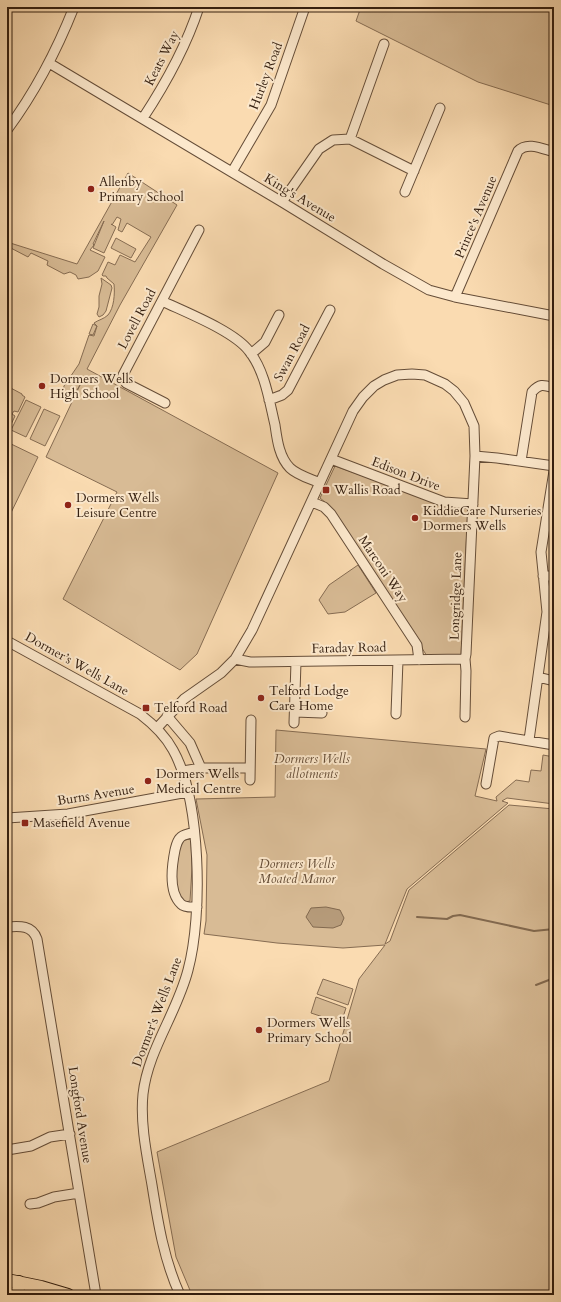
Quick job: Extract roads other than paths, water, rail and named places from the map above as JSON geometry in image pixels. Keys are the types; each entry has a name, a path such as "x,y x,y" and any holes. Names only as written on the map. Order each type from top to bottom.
{"main road":[{"path":"7,1280 68,1295"},
{"path":"16,1295 19,1282"}],"street":[{"path":"7,130 34,90 49,63 74,7"},
{"name":"Keats Way","path":"143,118 165,85 182,52 199,7"},
{"name":"Hurley Road","path":"232,172 271,105 305,7"},
{"path":"350,139 384,44"},
{"name":"King's Avenue","path":"49,63 429,290 455,297 554,316"},
{"path":"405,192 440,108"},
{"path":"282,202 319,149 333,140 350,139 414,171"},
{"name":"Prince's Avenue","path":"455,297 512,165 521,148 529,146 554,152"},
{"name":"Lovell Road","path":"165,403 126,382 123,375 199,230"},
{"path":"162,301 232,335 252,354 262,376 270,400 278,444 286,463 292,470 320,483"},
{"name":"Swan Road","path":"270,400 282,395 288,390 330,310"},
{"path":"252,354 265,342 279,315"},
{"name":"Longridge Lane","path":"331,459 353,411 368,391 379,383 392,377 412,374 425,375 439,380 450,387 460,397 468,409 474,426 475,456 466,654 464,659 466,671 465,717"},
{"path":"521,461 532,392 537,386 544,385 554,388"},
{"path":"475,456 554,466"},
{"path":"157,728 184,699 221,673 235,659 252,630 331,459"},
{"name":"Edison Drive","path":"331,459 438,500 448,503 473,504"},
{"path":"529,740 547,612 540,552 554,471"},
{"name":"Marconi Way","path":"312,502 324,507 331,514 414,640 418,649 419,660"},
{"path":"543,576 554,576"},
{"name":"Dormer’s Wells Lane","path":"7,641 134,710 157,728 173,748 183,771 194,832 197,859 196,907"},
{"name":"Faraday Road","path":"235,659 250,662 464,659"},
{"path":"396,714 398,660"},
{"path":"294,723 296,662"},
{"path":"538,677 554,681"},
{"path":"294,712 322,714"},
{"path":"167,716 190,743 201,768"},
{"path":"250,780 251,720"},
{"path":"486,784 494,738 499,736 554,745"},
{"path":"183,771 201,768 250,768"},
{"name":"Burns Avenue","path":"7,818 68,814 188,792"},
{"path":"194,832 182,836 178,840 173,860 172,872 174,890 180,902 184,906 196,907"},
{"name":"Dormer's Wells Lane","path":"180,1295 168,1266 162,1240 145,1144 142,1105 144,1085 149,1068 180,994 188,970 194,939 196,907"},
{"name":"Longford Avenue","path":"7,926 20,926 28,928 34,932 37,939 96,1295"},
{"path":"7,1150 31,1146 50,1137 70,1134"},
{"path":"30,1204 38,1203 54,1197 79,1193"}],"waterway":[{"path":"417,917 447,919 460,915 534,931 554,929"},
{"path":"536,985 554,978"}],"place":[{"name":"Allenby Primary School","path":"91,189"},
{"name":"Dormers Wells High School","path":"42,386"},
{"name":"Wallis Road","path":"326,490"},
{"name":"Dormers Wells Leisure Centre","path":"68,505"},
{"name":"KiddieCare Nurseries Dormers Wells","path":"415,518"},
{"name":"Telford Lodge Care Home","path":"261,698"},
{"name":"Telford Road","path":"146,708"},
{"name":"Dormers Wells Medical Centre","path":"148,781"},
{"name":"Masefield Avenue","path":"25,823"},
{"name":"Dormers Wells Primary School","path":"259,1030"}],"park label":[{"name":"Dormers Wells allotments","path":"312,766"},
{"name":"Dormers Wells Moated Manor","path":"297,872"}]}
